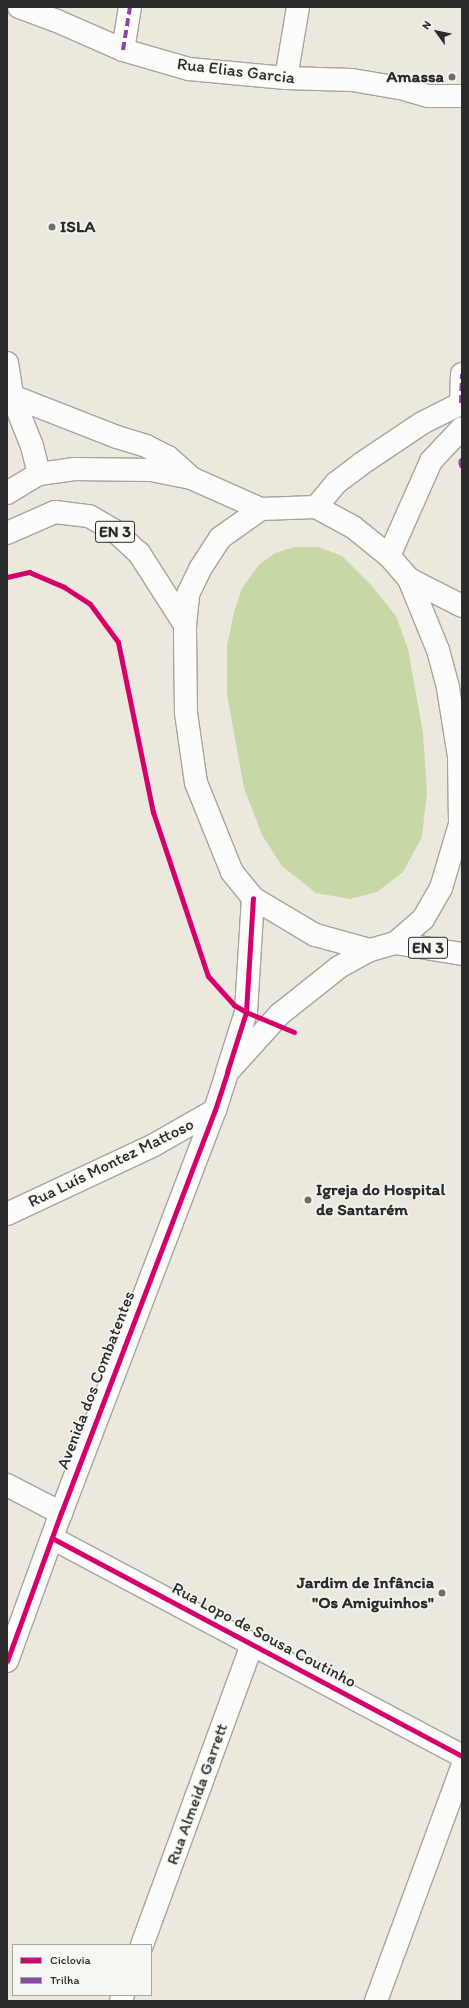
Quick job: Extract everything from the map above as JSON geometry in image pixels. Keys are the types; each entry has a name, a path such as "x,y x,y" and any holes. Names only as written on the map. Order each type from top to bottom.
{"street":[{"name":"Rua Elias Garcia","path":"19,7 57,21 123,50 189,68 286,78 352,80 400,88 428,96 462,96"},
{"path":"123,50 130,7"},
{"path":"286,78 298,7"},
{"path":"7,363 10,395 32,446 39,474"},
{"path":"316,507 336,483 361,464 422,423 461,403 462,374"},
{"path":"10,395 117,437 146,446 168,457 191,478"},
{"path":"389,556 431,461 462,428"},
{"name":"EN 3","path":"7,493 39,474 75,469 150,470 191,478 261,509 316,507 354,527 389,556 409,580 438,650 461,748 461,825 441,888 423,919 395,942 370,950"},
{"path":"261,509 220,538 200,569 188,594 185,625 186,713 196,783 232,872 253,898 315,935 370,950"},
{"name":"EN 3","path":"7,533 55,512 89,516 115,531 139,553 185,625"},
{"path":"409,580 462,606"},
{"name":"Avenida dos Combatentes","path":"7,1661 61,1513 215,1110 246,1012 253,898"},
{"name":"EN 3","path":"395,942 462,954"},
{"path":"227,1072 280,1014 339,967 370,950"},
{"name":"Rua Luís Montez Mattoso","path":"7,1214 154,1145 215,1110"},
{"path":"7,1485 61,1513"},
{"name":"Rua Lopo de Sousa Coutinho","path":"52,1538 462,1756"},
{"name":"Rua Almeida Garrett","path":"142,1944 252,1644"},
{"path":"376,2001 462,1767"}],"green space":[{"path":"295,547 318,547 342,556 371,585 396,616 408,649 423,733 427,792 422,837 403,872 377,892 350,899 316,893 282,866 262,835 244,788 227,694 227,646 234,612 242,588 259,565 275,553"}],"marked path":[{"path":"123,50 130,7"},
{"path":"461,403 462,374"},
{"path":"462,459 460,462 462,468"}],"cycle path":[{"path":"7,577 29,572 64,587 90,604 118,642 153,812 208,976 234,1005 246,1012 294,1032"},
{"path":"7,1661 61,1513 215,1110 246,1012 253,898"},
{"path":"52,1538 462,1756"}],"place":[{"name":"Amassa","path":"452,77"},
{"name":"ISLA","path":"52,227"},
{"name":"Igreja do Hospital de Santarém","path":"308,1200"},
{"name":"Jardim de Infância \"Os Amiguinhos\"","path":"442,1593"}]}
